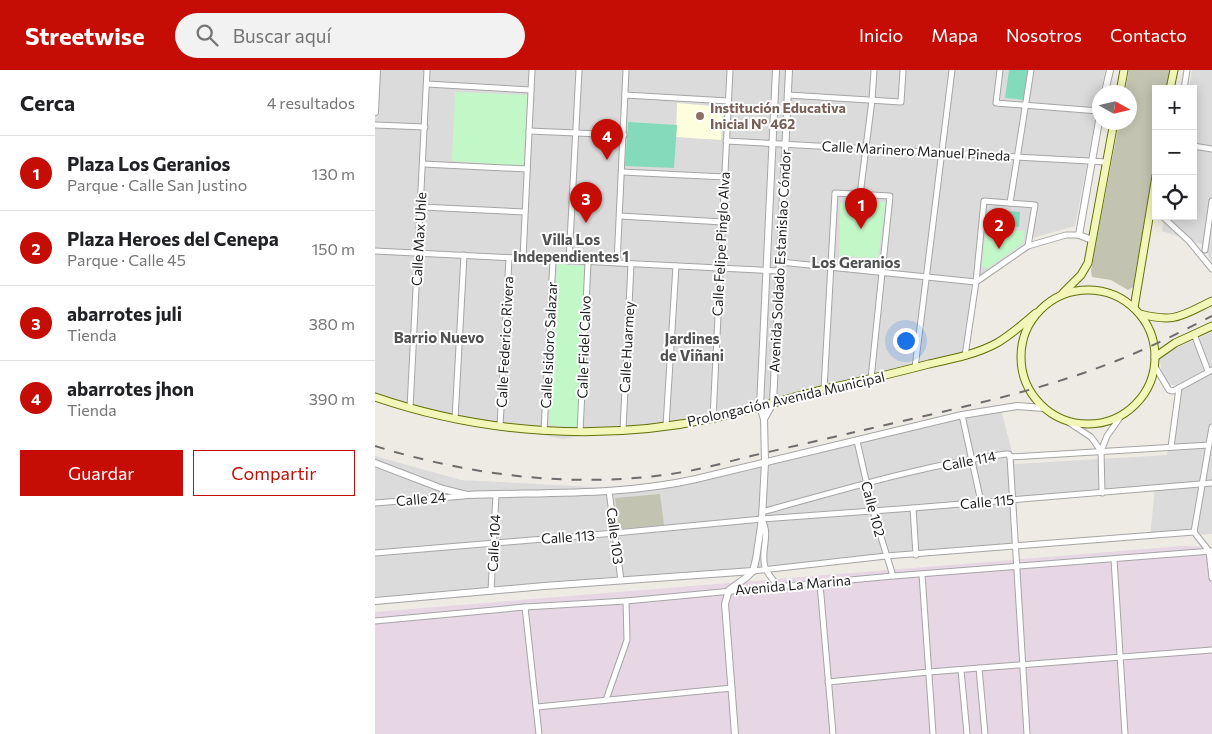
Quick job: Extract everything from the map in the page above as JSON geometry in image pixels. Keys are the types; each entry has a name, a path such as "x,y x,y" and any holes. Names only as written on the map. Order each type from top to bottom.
{"main road":[{"path":"1121,85 1124,70"},
{"path":"1171,85 1173,70"},
{"path":"1061,294 1081,275 1087,263 1113,130"},
{"path":"1137,311 1152,199"},
{"name":"Prolongación Avenida Municipal","path":"375,397 455,419 544,431 580,432 666,426 760,407 824,389 965,356 997,343 1048,302 1061,294 1084,289 1100,290 1115,295 1137,311 1164,319 1175,318 1212,301"},
{"name":"Prolongación Avenida Municipal","path":"1036,313 1025,333 1021,348 1021,364 1027,387 1035,400 1053,415 1068,422 1099,424 1121,416 1133,407 1151,381 1155,361 1151,334 1137,311"},
{"path":"1155,361 1175,343 1212,326"}],"street":[{"path":"375,112 377,70"},
{"name":"Calle Max Uhle","path":"411,408 427,70"},
{"path":"523,258 532,70"},
{"path":"569,261 579,70"},
{"path":"617,263 627,70"},
{"name":"Calle Felipe Pinglo Alva","path":"713,418 730,70"},
{"name":"Avenida Soldado Estanislao Cóndor","path":"753,571 762,516 765,462 764,419 760,407 776,70"},
{"name":"Avenida Soldado Estanislao Cóndor","path":"764,419 773,403 789,70"},
{"path":"860,195 874,70"},
{"path":"788,95 901,102 903,70"},
{"path":"915,368 952,70"},
{"path":"1001,70 996,103 1092,110"},
{"path":"1010,203 1031,70"},
{"path":"1107,85 1110,70"},
{"path":"1184,85 1187,70"},
{"path":"427,84 531,90"},
{"path":"625,95 728,101"},
{"path":"375,125 425,127"},
{"path":"1079,235 1097,130"},
{"path":"529,131 623,135"},
{"name":"Calle Marinero Manuel Pineda","path":"726,141 1107,162"},
{"path":"1197,147 1212,149"},
{"path":"423,164 527,169"},
{"path":"622,172 725,178"},
{"path":"824,389 835,193 890,196 871,379"},
{"path":"965,356 976,282 984,201 1035,205 1027,246"},
{"path":"1203,252 1212,203"},
{"path":"421,207 525,212"},
{"path":"620,216 723,222"},
{"path":"1167,220 1203,252 1212,270"},
{"path":"780,262 976,282 1027,246 1059,237 1079,235 1092,240"},
{"path":"1203,252 1212,247"},
{"path":"375,251 779,271"},
{"path":"455,419 464,255"},
{"name":"Calle Federico Rivera","path":"500,426 509,258"},
{"name":"Calle Isidoro Salazar","path":"544,431 553,260"},
{"name":"Calle Fidel Calvo","path":"580,432 588,262"},
{"name":"Calle Huarmey","path":"623,430 631,264"},
{"path":"666,426 676,266"},
{"path":"1155,361 1169,390 1173,391 1210,371 1194,334"},
{"path":"1171,447 1179,388"},
{"name":"Prolongación Avenida Municipal","path":"375,463 434,486 467,495 609,491 664,486 962,416 1017,406 1044,408"},
{"path":"962,416 981,502"},
{"path":"1103,492 1101,451 1107,436 1121,416"},
{"path":"1068,422 1091,437 1101,451"},
{"path":"1212,427 1194,532 1211,551 1212,578"},
{"name":"Calle 102","path":"857,441 873,511 893,576"},
{"name":"Calle 114","path":"762,516 866,483 972,458 1006,454 1009,454 1010,457 1209,445"},
{"path":"1010,457 1027,734"},
{"name":"Calle 115","path":"762,516 873,511 1212,483"},
{"name":"Calle 103","path":"609,491 621,580"},
{"name":"Calle 104","path":"491,591 496,494"},
{"name":"Calle 24","path":"375,503 467,495"},
{"path":"913,508 916,555"},
{"path":"762,516 766,532 765,569 779,587"},
{"name":"Calle 113","path":"375,553 615,534 762,516"},
{"name":"Avenida La Marina","path":"375,601 753,571 886,556 1194,532"},
{"name":"Avenida La Marina","path":"375,621 525,607 626,601 893,576 1211,551"},
{"path":"1114,559 1125,734"},
{"path":"735,734 725,604 729,590 747,578 753,571"},
{"path":"922,574 933,734"},
{"path":"820,584 833,734"},
{"path":"606,700 627,640 626,601"},
{"path":"525,607 539,734"},
{"path":"828,682 1023,664 1212,650"},
{"path":"979,668 985,734"},
{"path":"961,670 967,734"},
{"path":"537,707 732,688"}],"shaded area":[{"path":"375,70 1105,70 1102,85 1092,85 1093,130 1075,226 1032,238 972,281 963,352 770,405 563,439 395,407 375,398"},
{"path":"1129,70 1170,70 1168,85 1152,85 1152,175 1133,287 1128,290 1111,280 1092,277 1091,271 1118,130 1137,130 1137,85 1126,85"},
{"path":"1192,70 1212,70 1212,264 1204,245 1162,231 1164,220 1197,220 1197,85 1190,85"},
{"name":"Institución Educativa Inicial Nº 462","path":"677,103 723,107 721,140 676,137"},
{"path":"1212,332 1212,534 1150,537 1155,488 1016,499 1015,548 375,605 375,456 461,480 611,488 668,482 1000,405 1015,464 1167,455 1176,385 1164,385 1159,356"},
{"path":"660,494 664,525 619,529 615,498"},
{"path":"1182,546 1212,547 1212,734 375,734 375,612"}],"green space":[{"path":"1009,70 1028,70 1024,100 1005,98"},
{"path":"455,92 528,95 523,166 452,161"},
{"path":"628,122 677,125 674,168 625,166"},
{"path":"886,202 878,258 839,256 840,203"},
{"path":"992,210 1020,212 1019,227 991,225"},
{"path":"986,229 1025,231 1023,243 987,269 982,266"},
{"path":"557,264 585,266 578,427 549,425"}],"railway":[{"path":"864,430 1023,392 1085,372 1141,351 1212,316"},
{"path":"375,446 413,457 491,473 570,480 610,479 650,477 689,471 855,432"}],"place":[{"name":"Institución Educativa Inicial Nº 462","path":"700,116"},
{"name":"abarrotes jhon","path":"607,160"},
{"name":"abarrotes juli","path":"586,223"},
{"name":"Plaza Los Geranios","path":"861,229"},
{"name":"Plaza Heroes del Cenepa","path":"999,249"}],"district":[{"name":"Villa Los Independientes 1","path":"571,248"},
{"name":"Los Geranios","path":"856,263"},
{"name":"Barrio Nuevo","path":"439,338"},
{"name":"Jardines de Viñani","path":"692,348"}]}
